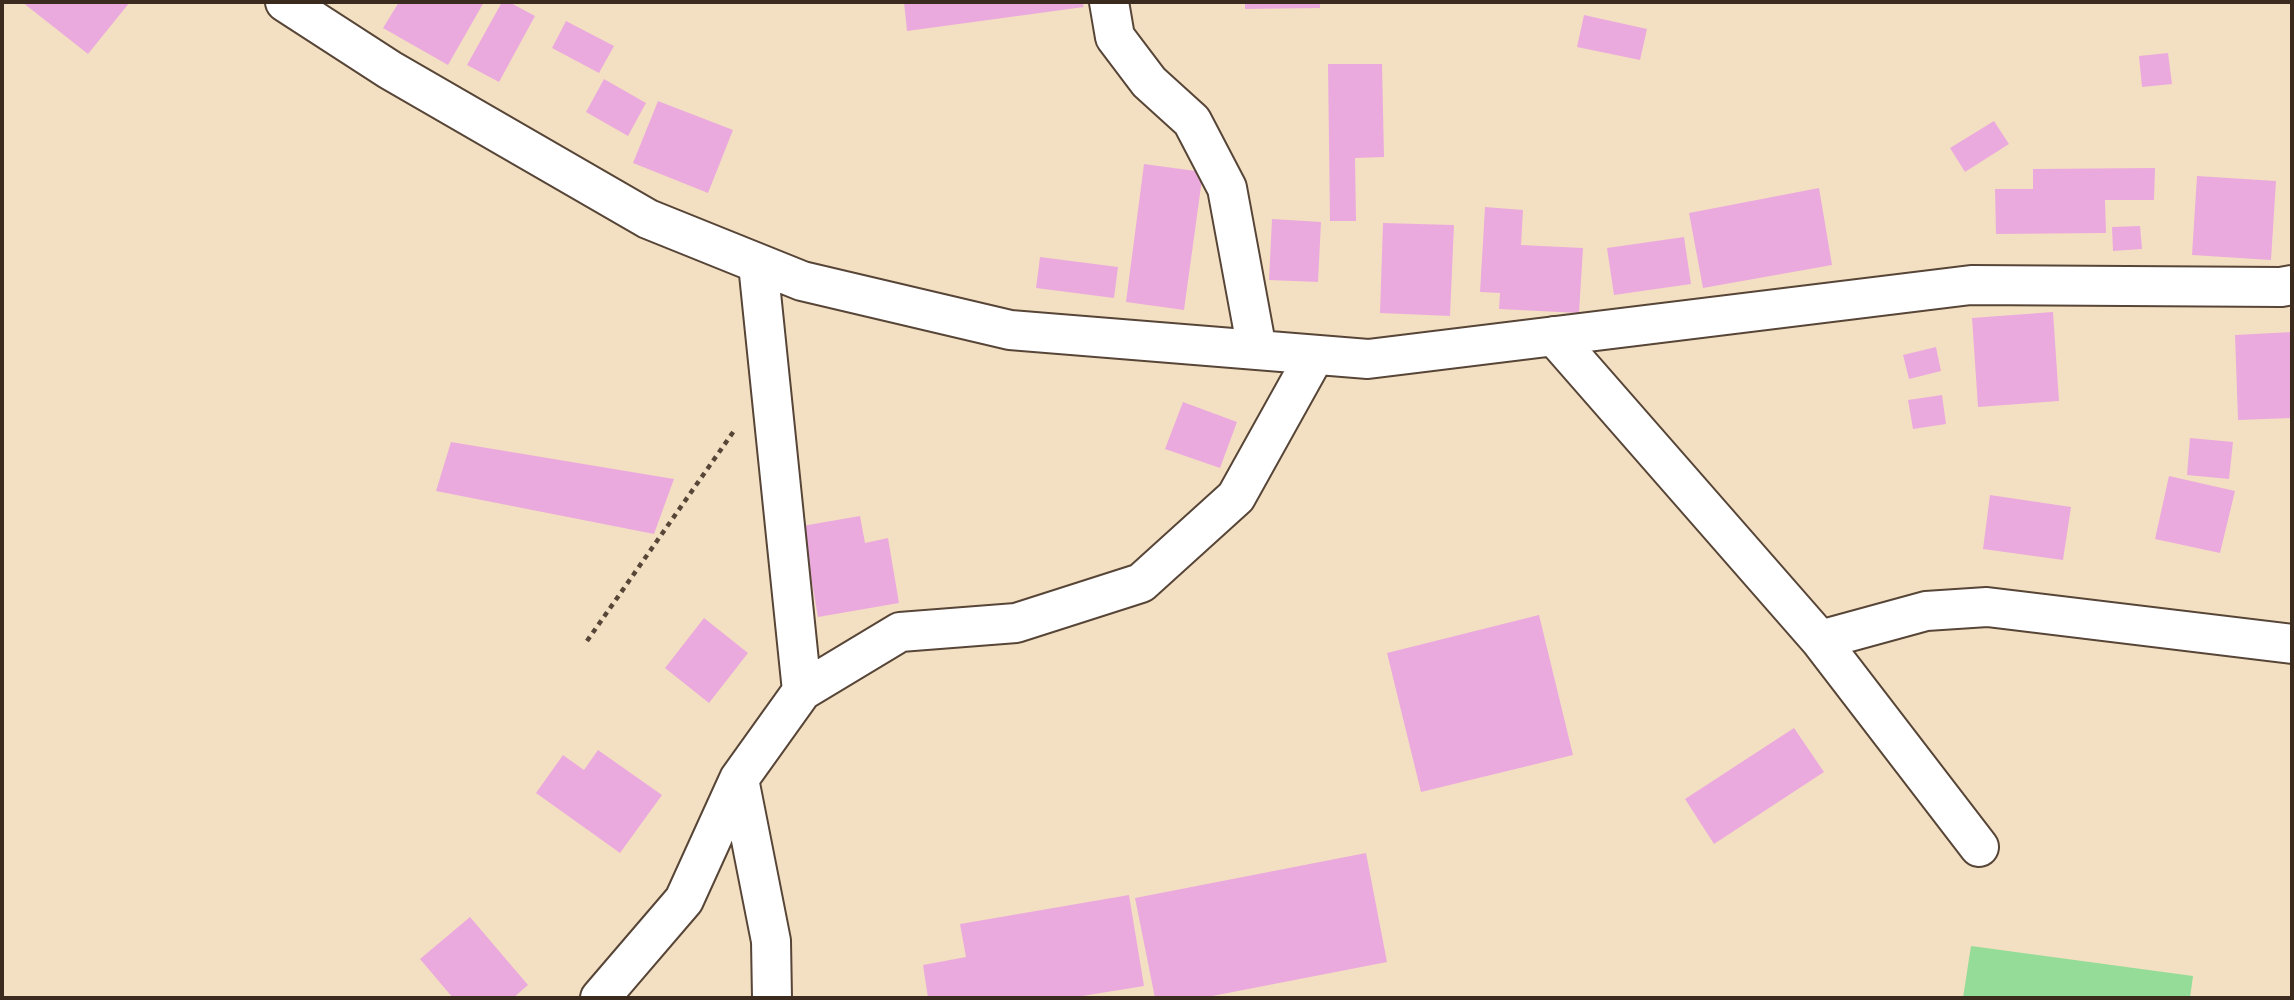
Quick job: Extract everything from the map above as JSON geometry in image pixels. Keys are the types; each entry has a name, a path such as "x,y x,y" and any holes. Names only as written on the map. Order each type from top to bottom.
{"street":[{"path":"285,2 390,69 648,219 802,281 1010,330 1368,359 1971,285 2292,285"},
{"path":"1109,2 1115,37 1149,82 1192,121 1227,188 1257,350"},
{"path":"758,264 802,691"},
{"path":"1554,336 1820,640 1979,847"},
{"path":"600,998 684,900 739,779 802,691 900,632 1016,623 1141,583 1236,497 1315,355"},
{"path":"1820,640 1926,611 1987,607 2292,643"},
{"path":"739,779 771,941 772,998"}],"path":[{"path":"587,641 771,380"}],"green space":[{"path":"1971,946 2193,976 2190,998 1963,998"}],"building":[{"path":"22,2 130,2 88,54"},
{"path":"399,2 484,2 448,65 383,28"},
{"path":"502,2 509,2 535,16 499,82 467,65"},
{"path":"904,2 1082,2 1084,7 907,31"},
{"path":"1245,2 1320,2 1320,8 1245,9"},
{"path":"1584,15 1647,29 1640,60 1577,47"},
{"path":"566,21 614,46 599,73 552,48"},
{"path":"2168,53 2172,84 2142,87 2139,56"},
{"path":"1328,64 1382,64 1384,157 1355,158 1356,221 1330,221"},
{"path":"604,79 646,103 628,136 586,112"},
{"path":"658,101 733,130 708,193 633,163"},
{"path":"1994,121 2009,144 1965,172 1950,148"},
{"path":"1144,164 1203,172 1184,310 1126,302"},
{"path":"2155,168 2154,200 2105,200 2106,233 1996,234 1995,189 2033,189 2033,169"},
{"path":"2197,176 2276,181 2271,260 2192,255"},
{"path":"1819,188 1832,265 1703,288 1689,213"},
{"path":"1485,207 1523,210 1521,245 1583,248 1579,313 1499,309 1500,293 1480,292"},
{"path":"1272,219 1321,222 1318,282 1269,280"},
{"path":"1383,223 1454,225 1450,316 1380,313"},
{"path":"2140,226 2142,249 2113,251 2112,227"},
{"path":"1684,237 1691,284 1614,295 1607,248"},
{"path":"1040,257 1118,267 1114,298 1036,288"},
{"path":"2053,312 2059,401 1978,407 1972,318"},
{"path":"2292,332 2292,418 2238,420 2235,335"},
{"path":"1936,347 1941,371 1909,379 1903,355"},
{"path":"1942,395 1946,424 1913,429 1908,400"},
{"path":"1183,402 1237,422 1220,468 1165,449"},
{"path":"2190,438 2233,442 2229,479 2187,475"},
{"path":"451,442 674,479 654,534 436,491"},
{"path":"2169,476 2235,491 2220,553 2155,539"},
{"path":"1990,495 2071,507 2063,560 1983,549"},
{"path":"860,516 865,543 888,538 899,603 818,617 802,526"},
{"path":"1539,615 1573,755 1421,792 1387,653"},
{"path":"704,618 748,653 709,703 665,668"},
{"path":"1794,728 1824,772 1714,844 1685,799"},
{"path":"598,750 662,795 620,853 536,793 563,755 584,770"},
{"path":"1366,853 1387,962 1202,998 1155,998 1135,898"},
{"path":"1129,895 1144,986 1070,998 928,998 923,965 966,957 960,924"},
{"path":"470,917 528,985 513,998 453,998 420,959"}]}
